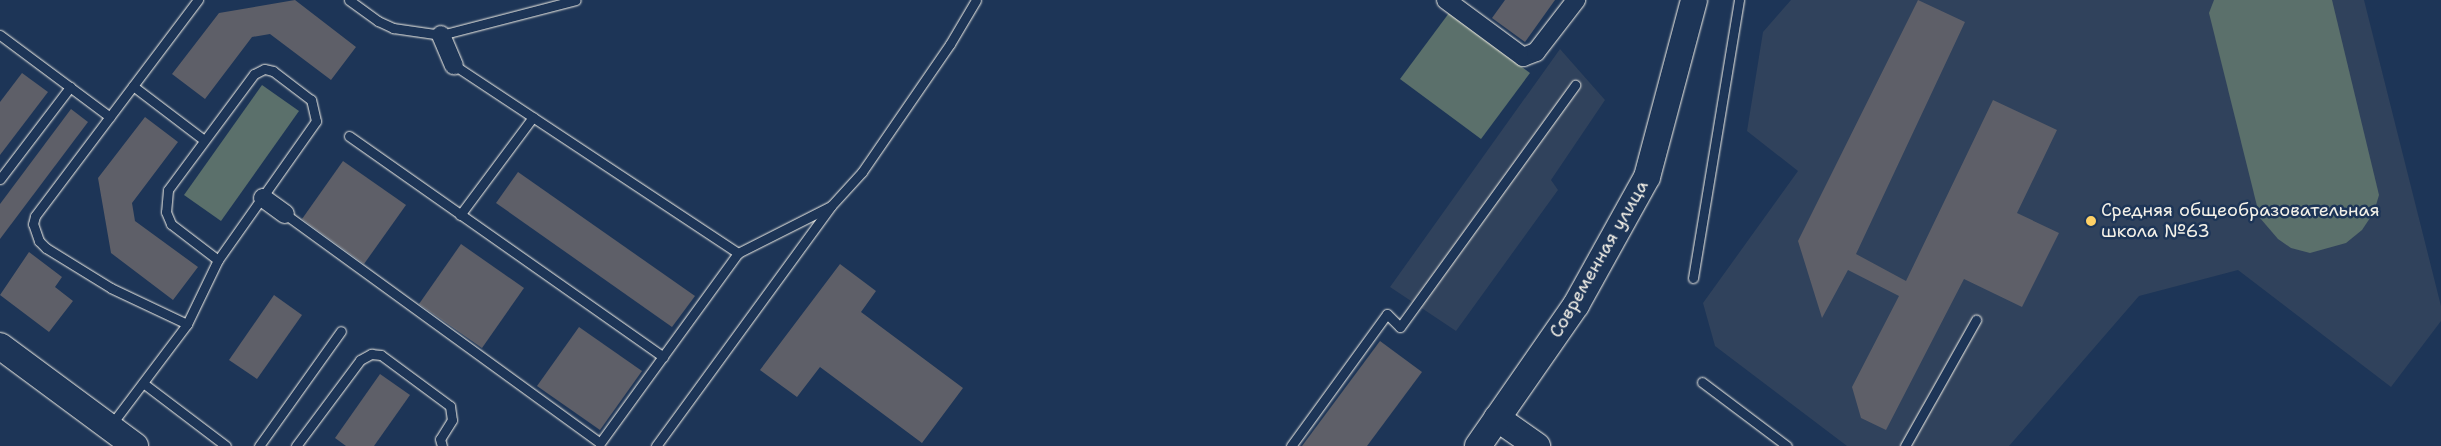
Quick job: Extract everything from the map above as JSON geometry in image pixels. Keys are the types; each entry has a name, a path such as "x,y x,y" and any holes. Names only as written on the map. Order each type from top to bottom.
{"street":[{"path":"1446,0 1465,5 1523,57 1530,56 1576,0"},
{"name":"Современная улица","path":"1478,446 1576,305 1647,177 1694,0"},
{"path":"441,35 454,64"},
{"path":"263,198 285,214"},
{"path":"0,346 135,446"},
{"path":"1497,418 1537,446"}],"lane":[{"path":"187,324 111,288 46,248 34,232 35,216 198,0"},
{"path":"349,0 378,22 393,28 441,35 576,0"},
{"path":"656,446 831,206 862,172 950,44 976,0"},
{"path":"1693,278 1739,0"},
{"path":"0,35 110,117"},
{"path":"454,64 738,254"},
{"path":"110,427 187,324 218,260 313,129 317,115 311,100 273,72 258,71 168,190 166,212 171,224 218,260"},
{"path":"1291,446 1387,314 1400,328 1575,85"},
{"path":"133,86 204,140"},
{"path":"0,179 70,87"},
{"path":"460,215 533,117"},
{"path":"349,136 662,357"},
{"path":"285,214 600,443 738,254 831,206"},
{"path":"1905,446 1976,320"},
{"path":"258,446 342,331"},
{"path":"296,446 360,360 371,354 381,354 450,406 452,420 440,439 442,446"},
{"path":"1702,382 1787,446"},
{"path":"143,383 226,446"}],"shaded area":[{"name":"Средняя общеобразовательная школа №63","path":"1791,0 2364,0 2441,306 2441,321 2391,387 2238,270 2139,296 2009,446 1847,446 1715,346 1703,303 1798,171 1747,131 1763,32"},
{"path":"1560,49 1605,100 1551,180 1558,190 1456,331 1390,287"}],"green space":[{"path":"2214,0 2332,0 2379,195 2374,212 2362,230 2346,243 2310,253 2291,248 2278,239 2260,218 2209,13"},
{"path":"1449,13 1530,73 1481,139 1400,79"},
{"path":"262,85 299,111 221,221 184,195"}],"building":[{"path":"295,0 356,47 331,80 270,34 252,37 205,99 172,74 219,13"},
{"path":"1505,0 1555,0 1525,42 1492,18"},
{"path":"1918,0 1965,22 1856,254 1906,281 1993,100 2057,130 2017,213 2059,233 2022,307 1964,279 1886,430 1861,418 1852,387 1899,296 1848,270 1822,318 1798,241"},
{"path":"22,73 48,92 0,155 0,102"},
{"path":"71,109 88,122 0,239 0,204"},
{"path":"145,117 178,142 132,203 135,221 198,267 173,300 111,253 98,178"},
{"path":"343,161 406,205 364,264 302,219"},
{"path":"518,172 695,296 672,327 496,203"},
{"path":"461,244 524,288 482,348 419,304"},
{"path":"29,252 62,277 55,287 73,301 49,332 0,295"},
{"path":"840,264 876,291 861,312 963,388 922,443 820,367 797,397 760,370"},
{"path":"274,295 302,315 257,379 229,360"},
{"path":"579,327 642,371 600,430 537,386"},
{"path":"1380,341 1422,372 1367,446 1302,446"},
{"path":"380,374 410,395 374,446 346,446 335,438"}],"place":[{"name":"Средняя общеобразовательная школа №63","path":"2091,221"}]}
